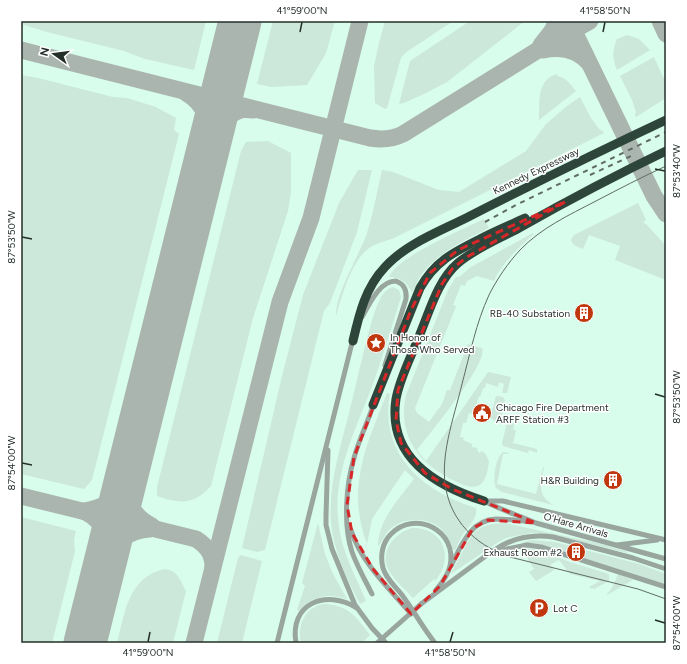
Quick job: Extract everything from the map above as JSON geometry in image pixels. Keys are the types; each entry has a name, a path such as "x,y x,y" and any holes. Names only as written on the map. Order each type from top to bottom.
{"highway":[{"name":"Kennedy Expressway","path":"353,341 361,309 367,293 385,267 396,257 416,244 665,120"},
{"path":"484,501 462,494 425,473 411,458 401,443 396,420 396,400 398,390 442,284 452,268 467,257 565,202 666,151"},
{"path":"373,405 420,288 430,272 458,250 507,226 565,202"}],"street":[{"path":"277,643 353,341 364,314 379,290 389,282 396,281 406,290 406,299 373,405 351,466 348,483 347,505 351,548 372,594"},
{"path":"330,431 326,486 326,526 332,549 342,576 358,609 386,643"},
{"path":"484,501 504,501 664,539"},
{"name":"O'Hare Arrivals","path":"484,501 500,510 518,515 536,523 666,559"},
{"path":"347,505 352,532 360,551 373,569 426,631"},
{"path":"377,643 422,604 440,586 467,536 477,526 484,522 497,519 536,523"},
{"path":"435,643 403,596 385,574 382,561 384,544 394,531 404,525 418,523 431,526 441,533 449,546 451,558 447,574"},
{"path":"430,596 501,545 517,539 544,536 553,537 664,568"},
{"path":"614,545 664,539"},
{"path":"491,552 527,545 541,547 666,588"},
{"path":"296,643 295,633 297,621 303,611 314,602 322,599 336,600 350,604 358,609"}],"highlighted area":[{"path":"565,202 467,257 452,269 442,284 398,390 396,420 401,443 425,473 452,489 536,523 488,520 473,528 440,586 411,614 373,569 352,533 347,505 354,457 411,310 430,273 458,250"}],"shaded area":[{"path":"21,21 666,21 666,643 21,643"},
{"path":"21,21 206,21 194,70 145,59 124,51 47,32 21,24"},
{"path":"273,21 335,21 326,53 307,85 271,87 257,84"},
{"path":"385,21 453,21 405,53 401,58 387,108 385,109 375,103 374,66"},
{"path":"470,21 525,21 447,82 426,93 399,104 410,61"},
{"path":"627,35 639,39 650,50 617,70 613,58 614,47 617,39"},
{"path":"654,57 663,77 666,77 666,98 636,117 632,100 620,76"},
{"path":"557,74 557,76 563,78 576,91 539,120 540,92 542,86 550,77"},
{"path":"21,75 113,97 127,98 156,107 176,118 174,130 179,134 92,480 84,489 21,474"},
{"path":"580,97 591,118 604,133 394,238 368,249 362,255 352,271 344,289 336,316 339,298 343,287 366,236 382,170 393,172 439,190 459,192 526,151 546,124"},
{"path":"268,141 291,153 291,192 288,211 253,318 211,486 199,497 193,500 180,501 165,499 157,496 157,487 241,151 246,142"},
{"path":"358,170 372,170 357,232 330,303 324,311 265,550 257,552 242,548 282,376 303,295 339,203"},
{"path":"638,203 646,220 643,222 666,246 666,280 615,260 620,246 589,235 583,249 574,245 571,240 574,235"},
{"path":"484,219 489,228 451,248 433,261 419,278 412,292 403,281 397,278 389,277 395,269 417,252"},
{"path":"533,233 534,234 517,249 501,268 494,281 477,276 467,281 465,286 461,285 453,305 456,306 455,309 415,408 417,413 429,422 442,404 447,390 450,390 468,344 482,348 482,356 467,383 417,450 426,461 488,372 511,377 507,393 502,393 504,384 499,382 498,387 486,383 476,405 474,405 472,414 469,413 466,423 463,423 460,437 472,444 472,447 477,448 478,452 480,453 481,451 485,453 489,461 487,473 483,482 478,486 471,487 458,483 442,474 421,457 408,436 404,410 406,395 448,290 456,277 459,277 471,267"},
{"path":"393,287 399,290 401,297 373,384 347,453 342,471 337,508 343,546 366,601 360,604 350,585 335,545 331,524 331,496 339,454 372,320 382,296"},
{"path":"387,393 390,394 388,416 391,435 398,453 409,468 423,481 439,492 476,508 474,519 462,536 455,551 446,534 438,527 432,523 417,520 394,526 388,531 378,546 382,527 390,510 414,479 405,470 372,519 367,544 361,524 358,504 361,467 372,431"},
{"path":"496,396 503,397 505,401 499,423 490,418"},
{"path":"509,422 514,424 513,430 516,430 513,443 537,449 537,453 529,450 528,453 503,446 502,443 507,423"},
{"path":"503,452 509,453 503,454 497,484 536,494 543,467 541,479 542,493 544,497 553,505 502,492 496,488 494,479 495,468 498,458"},
{"path":"21,517 76,531 74,540 75,551 52,643 21,643"},
{"path":"318,523 325,554 333,574 347,599 333,596 321,597 310,602 299,611 297,610 305,586 302,583"},
{"path":"505,523 597,543 628,552 627,553 555,535 531,533 506,538 451,574 469,540 477,530 488,525"},
{"path":"412,528 423,529 432,533 439,539 445,554 441,572 435,581 434,579 413,598 393,576 388,569 386,562 386,555 391,543 400,534"},
{"path":"532,540 555,542 639,564 666,574 666,584 542,545 520,543"},
{"path":"521,548 528,548 552,554 606,573 609,575 609,581 594,589 591,589 589,587 600,581 570,574 559,560 550,565 554,570 536,581 529,572 534,569"},
{"path":"241,555 262,561 242,643 217,643 238,558"},
{"path":"164,569 172,571 176,574 186,591 173,643 117,643 126,608 135,588 152,573"},
{"path":"618,574 633,580 607,595 612,588"},
{"path":"324,604 340,607 351,613 370,635 362,643 301,643 300,630 304,618 312,609"}],"taxiway":[{"path":"194,643 280,302 311,218 360,21"},
{"path":"541,45 552,31 557,21"},
{"path":"569,21 654,196 666,214"},
{"path":"21,50 370,138 383,139 403,134 538,50 590,21"},
{"path":"660,21 666,34"},
{"path":"543,50 556,48 568,50 579,54 589,63"},
{"path":"186,93 198,102 205,114 209,128 209,143"},
{"path":"209,143 218,128 230,115 241,110 254,110"},
{"path":"127,480 129,501 135,513 152,526"},
{"path":"84,511 110,502 119,493 127,480"},
{"path":"21,496 196,539 203,544 211,554 213,567"},
{"path":"87,513 98,521 102,527 107,545 106,559"},
{"path":"106,561 114,548 123,538 135,532 150,529"}],"runway":[{"path":"85,643 240,21"}],"tram line":[{"path":"666,166 556,222 528,242 507,266 489,295 477,328 451,425 444,467 447,494 456,516 470,534 499,553 638,589 666,599"}],"railway":[{"path":"485,222 516,205 666,132"},
{"path":"590,175 631,156"}],"place":[{"name":"RB-40 Substation","path":"584,313"},
{"name":"In Honor of Those Who Served","path":"376,343"},
{"name":"Chicago Fire Department ARFF Station #3","path":"482,413"},
{"name":"H&R Building","path":"613,480"},
{"name":"Exhaust Room #2","path":"576,552"},
{"name":"Lot C","path":"539,608"}]}
